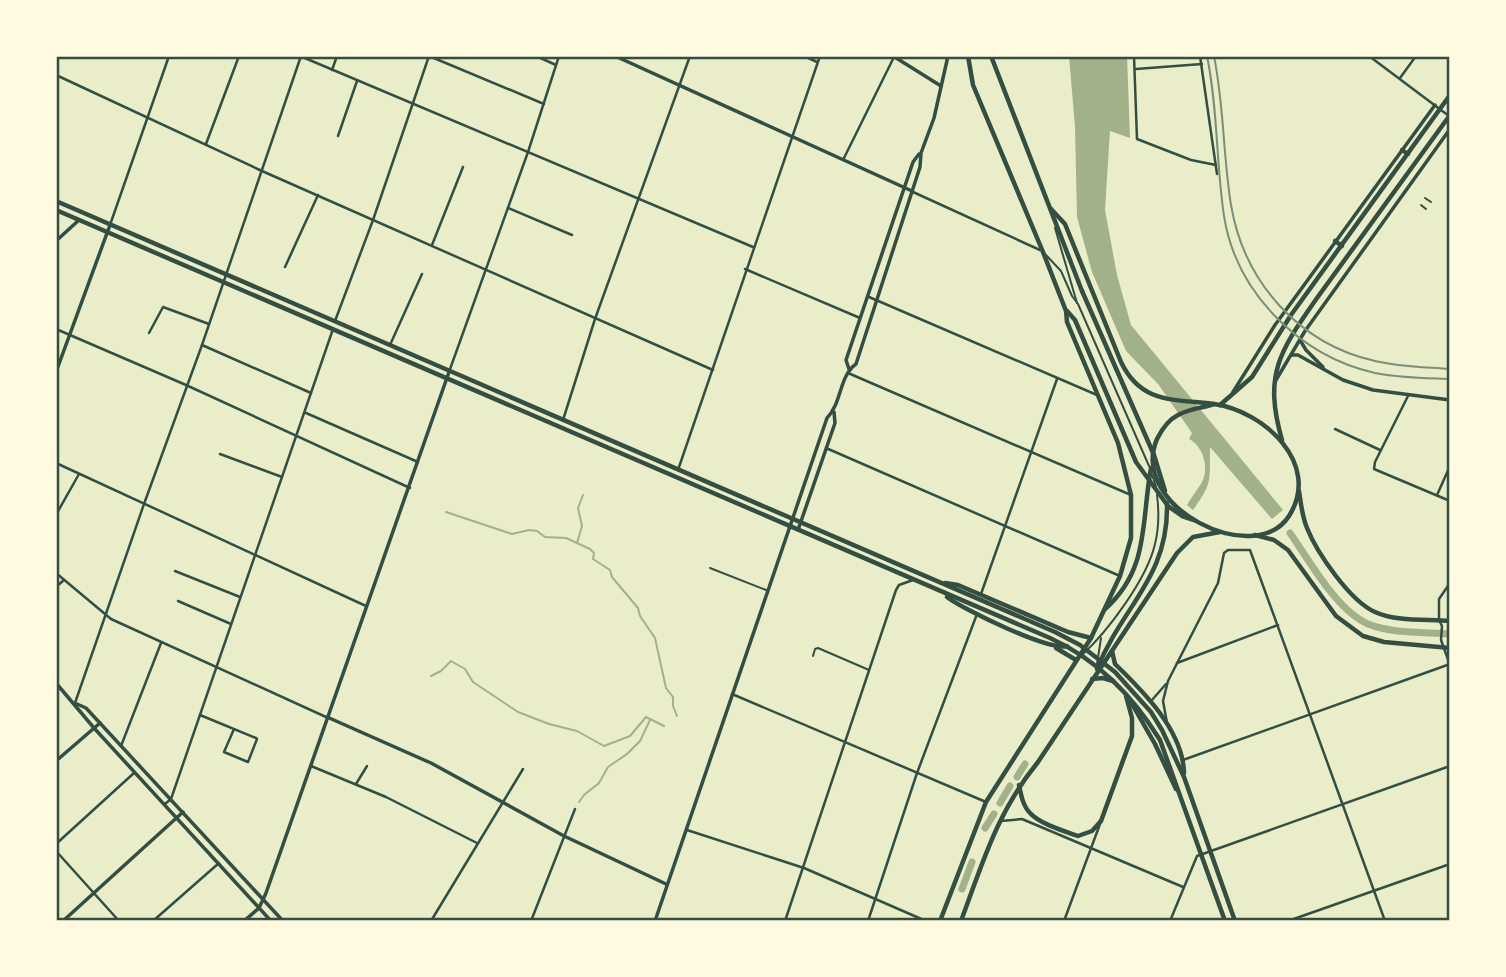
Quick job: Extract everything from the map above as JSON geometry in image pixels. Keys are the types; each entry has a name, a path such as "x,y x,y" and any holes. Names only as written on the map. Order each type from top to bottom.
{"main road":[{"path":"940,921 986,802 1091,638 1120,576 1131,538 1131,495 1118,443 1067,322 1066,311 1043,251 973,85 968,56"},
{"path":"991,56 1082,291 1154,455 1167,502 1166,533 1153,575 1108,642 1094,676"},
{"path":"1220,405 1252,377 1291,315 1450,95"},
{"path":"1450,116 1298,325 1275,370 1274,383 1275,411 1282,441 1296,465 1303,517 1312,539 1355,599 1383,615 1441,623 1450,621"},
{"path":"1402,149 1408,154"},
{"path":"56,201 936,581 1091,638"},
{"path":"1051,209 1065,224 1121,362 1131,380 1142,390 1158,397 1220,405 1259,421 1282,441"},
{"path":"56,210 1068,646 1098,666 1125,692 1160,740 1225,921"},
{"path":"1335,242 1342,246"},
{"path":"1317,298 1325,303"},
{"path":"1066,311 1075,320 1136,462 1149,482 1168,506 1182,516 1220,532"},
{"path":"1102,612 1115,601 1142,548 1154,447 1165,425 1178,415 1214,404"},
{"path":"1152,464 1156,478 1170,499 1194,520"},
{"path":"1255,535 1284,522 1294,506 1299,486"},
{"path":"961,921 998,823 1019,785 1038,762 1183,545 1193,537 1220,532 1255,535 1274,540 1288,550 1336,616 1363,636 1384,642 1447,647"},
{"path":"941,592 955,603 1076,660"},
{"path":"980,597 1067,638 1115,671 1151,712 1180,761"},
{"path":"1052,647 1062,647 1069,643 1069,636 1060,628"},
{"path":"1111,651 1113,660 1168,725 1235,921"},
{"path":"1109,680 1111,671 1120,669"},
{"path":"1094,676 1109,680 1131,702 1155,744 1172,785 1179,792"},
{"path":"1019,785 1030,814 1078,836 1092,831 1101,821 1132,736 1132,718 1125,692"},
{"path":"1131,702 1140,700 1144,695"}],"street":[{"path":"56,373 169,56"},
{"path":"206,144 239,56"},
{"path":"75,703 224,282 300,56 753,247"},
{"path":"332,70 337,56"},
{"path":"335,321 429,56 544,104"},
{"path":"536,56 556,65"},
{"path":"244,921 259,908 263,900 528,152 559,56"},
{"path":"615,56 1043,251 1060,271 1144,451 1156,488 1159,509 1158,530 1152,554 1141,576 1101,637 1076,660"},
{"path":"563,420 595,320 690,56"},
{"path":"804,56 817,62"},
{"path":"678,470 820,56"},
{"path":"1134,56 1137,139 1191,160 1216,165"},
{"path":"1200,56 1217,174"},
{"path":"1369,56 1450,116"},
{"path":"1400,78 1416,56"},
{"path":"843,160 893,57 942,87"},
{"path":"798,530 835,422 834,411 848,371 856,364 920,167 921,153 942,87 948,57"},
{"path":"1135,69 1202,64"},
{"path":"56,75 262,171 713,370"},
{"path":"338,136 357,81"},
{"path":"1233,392 1275,325 1434,105"},
{"path":"1274,383 1325,303 1450,129"},
{"path":"848,371 846,360 860,318 913,162 921,153"},
{"path":"432,246 463,167"},
{"path":"285,267 318,195"},
{"path":"1425,198 1431,202"},
{"path":"1421,205 1426,209"},
{"path":"508,208 572,235"},
{"path":"1051,209 1077,304"},
{"path":"56,241 79,220"},
{"path":"745,269 860,318"},
{"path":"390,345 422,274"},
{"path":"868,296 1097,395"},
{"path":"149,333 163,307 209,324"},
{"path":"56,329 186,385 410,488"},
{"path":"165,804 171,799 333,330"},
{"path":"1300,340 1327,371"},
{"path":"202,345 312,393"},
{"path":"1292,355 1298,355 1343,380 1373,390 1450,400"},
{"path":"848,371 1131,495"},
{"path":"980,597 1057,379"},
{"path":"1408,396 1380,450 1374,469 1450,501"},
{"path":"655,921 827,418 834,411"},
{"path":"305,413 418,462"},
{"path":"1335,429 1380,450"},
{"path":"826,448 1120,576"},
{"path":"220,454 282,477"},
{"path":"56,463 366,606"},
{"path":"1436,496 1450,466"},
{"path":"57,513 79,474"},
{"path":"1168,725 1163,701 1168,681 1218,583 1224,553 1246,548 1252,553 1385,921"},
{"path":"710,568 767,591"},
{"path":"175,571 240,597"},
{"path":"56,573 106,614 161,643 431,763 564,836 666,884"},
{"path":"56,587 64,580"},
{"path":"786,921 896,590 899,584 913,580"},
{"path":"1180,761 1450,665 1447,647 1441,640 1439,599 1450,583"},
{"path":"178,601 231,624"},
{"path":"868,921 917,773 977,614"},
{"path":"1176,664 1278,625"},
{"path":"1094,676 1101,637"},
{"path":"121,746 161,643"},
{"path":"813,656 818,648 870,671"},
{"path":"1150,703 1168,681"},
{"path":"56,683 271,921"},
{"path":"732,694 986,802"},
{"path":"75,703 86,708 283,921"},
{"path":"200,715 234,729 257,739 247,762 224,752 234,729"},
{"path":"56,761 100,723"},
{"path":"311,766 356,784 477,843"},
{"path":"356,784 367,766"},
{"path":"1170,921 1194,859 1201,855 1450,766"},
{"path":"431,921 523,769"},
{"path":"56,844 135,772"},
{"path":"531,921 575,809"},
{"path":"62,921 183,813"},
{"path":"998,823 1022,819 1183,887"},
{"path":"1063,921 1101,821"},
{"path":"685,829 804,868 926,921"},
{"path":"56,851 119,921"},
{"path":"153,921 219,863"},
{"path":"1288,921 1450,864"}],"shaded area":[{"path":"1069,56 1127,56 1130,138 1110,131 1105,210 1117,275 1131,325 1283,510 1272,519 1210,447 1207,486 1193,510 1187,505 1204,476 1205,463 1201,451 1189,439 1192,433 1158,384 1126,351 1092,272 1077,217 1075,127"}],"waterway":[{"path":"577,543 582,526 578,508 583,495"},
{"path":"446,512 512,534 537,531 545,537 566,538 590,549 594,553 593,559 610,570 612,577 638,608 640,616 655,638 666,688 673,697 677,716"},
{"path":"1290,533 1335,597 1345,608 1368,624 1409,632 1450,634"},
{"path":"431,676 451,661 465,669 473,682 518,712 577,731 604,746 630,736 646,717 664,726"},
{"path":"579,802 599,783 608,767 640,741 650,720"},
{"path":"1017,777 1025,764"},
{"path":"1000,803 1010,786"},
{"path":"985,828 994,814"},
{"path":"962,889 972,862"}],"tram line":[{"path":"1207,56 1224,216 1242,271 1257,295 1297,336 1347,365 1384,375 1450,379"}],"railway":[{"path":"1214,56 1231,205 1248,259 1262,284 1279,306 1299,324 1348,353 1394,365 1450,369"}]}
